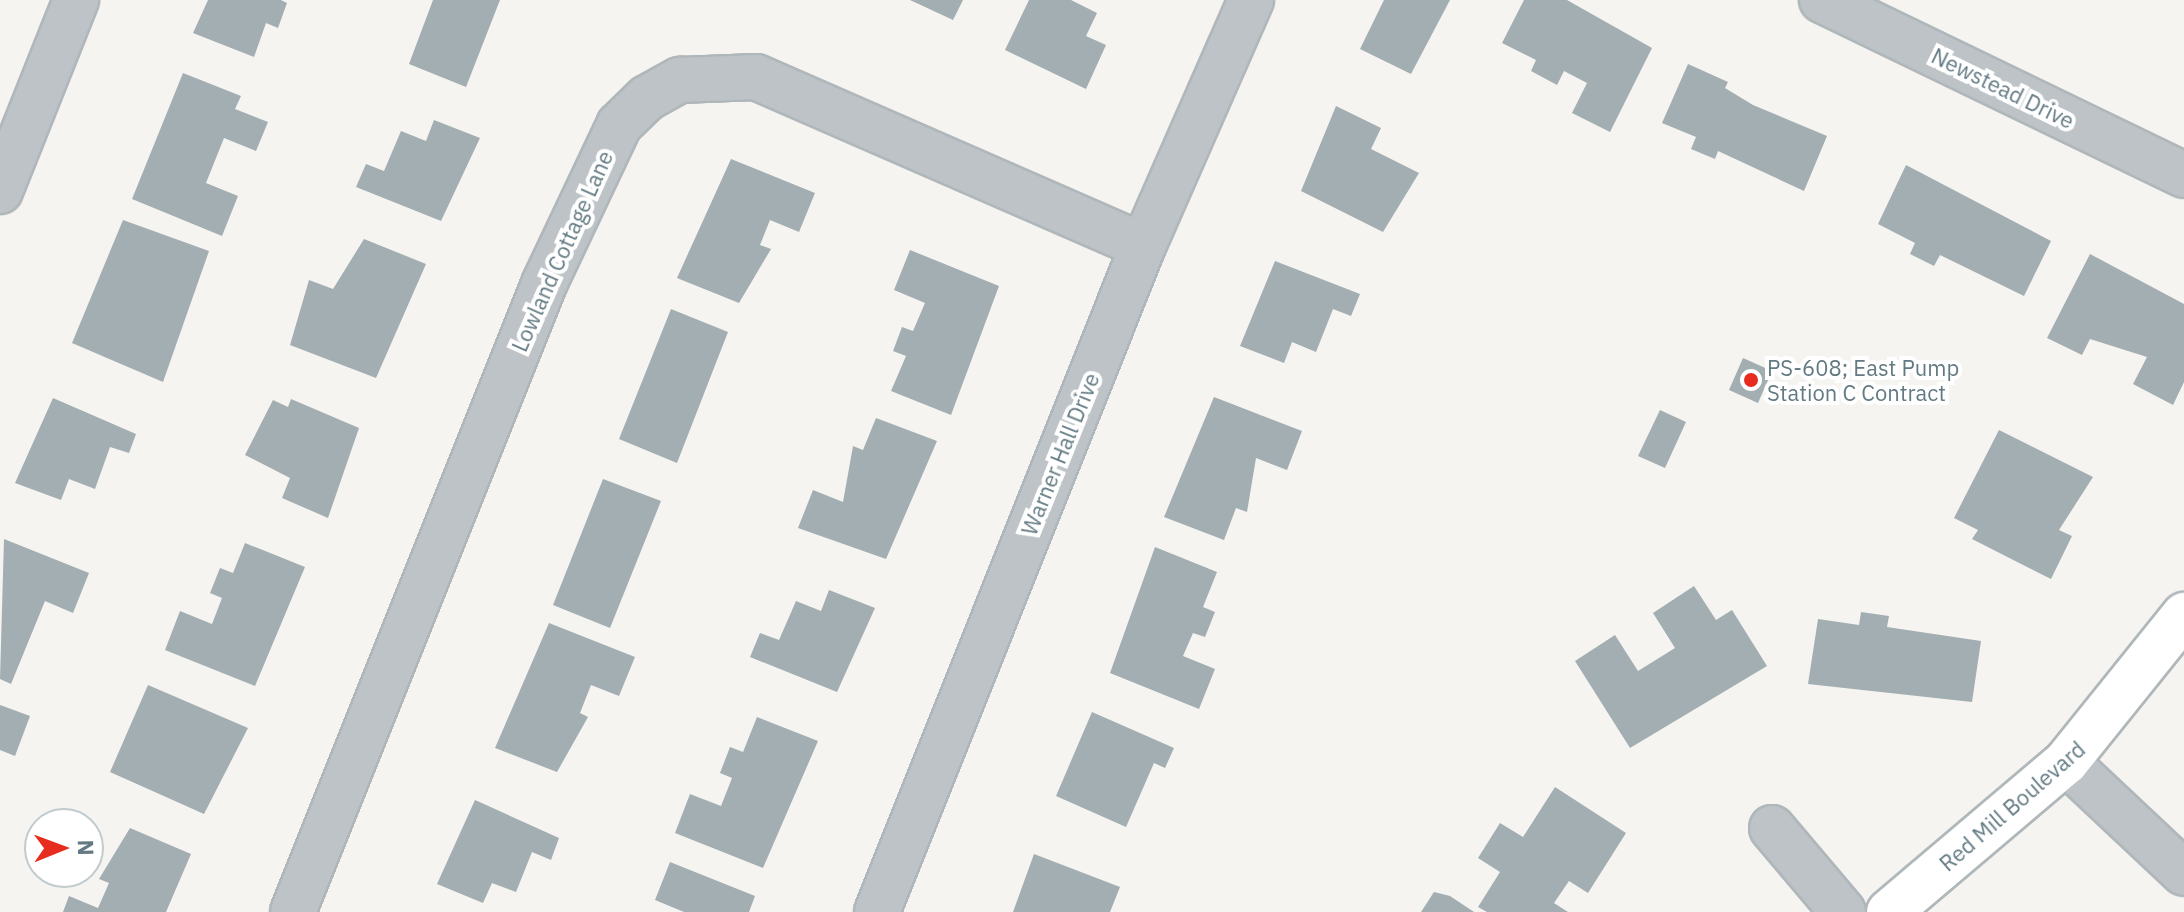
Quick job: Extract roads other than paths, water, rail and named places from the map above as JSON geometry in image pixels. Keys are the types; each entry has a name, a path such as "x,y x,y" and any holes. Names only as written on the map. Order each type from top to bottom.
{"street":[{"path":"0,191 76,0"},
{"name":"Warner Hall Drive","path":"877,912 1143,246 1251,0"},
{"name":"Newstead Drive","path":"1822,0 1884,14 2184,175"},
{"name":"Lowland Cottage Lane","path":"293,912 544,284 619,125 647,98 680,80 756,77 1143,246"},
{"name":"Red Mill Boulevard","path":"1889,912 2066,762 2184,615"},
{"path":"2066,762 2184,873"},
{"path":"1772,828 1843,912"}],"place":[{"name":"PS-608; East Pump Station C Contract","path":"1751,380"}]}
